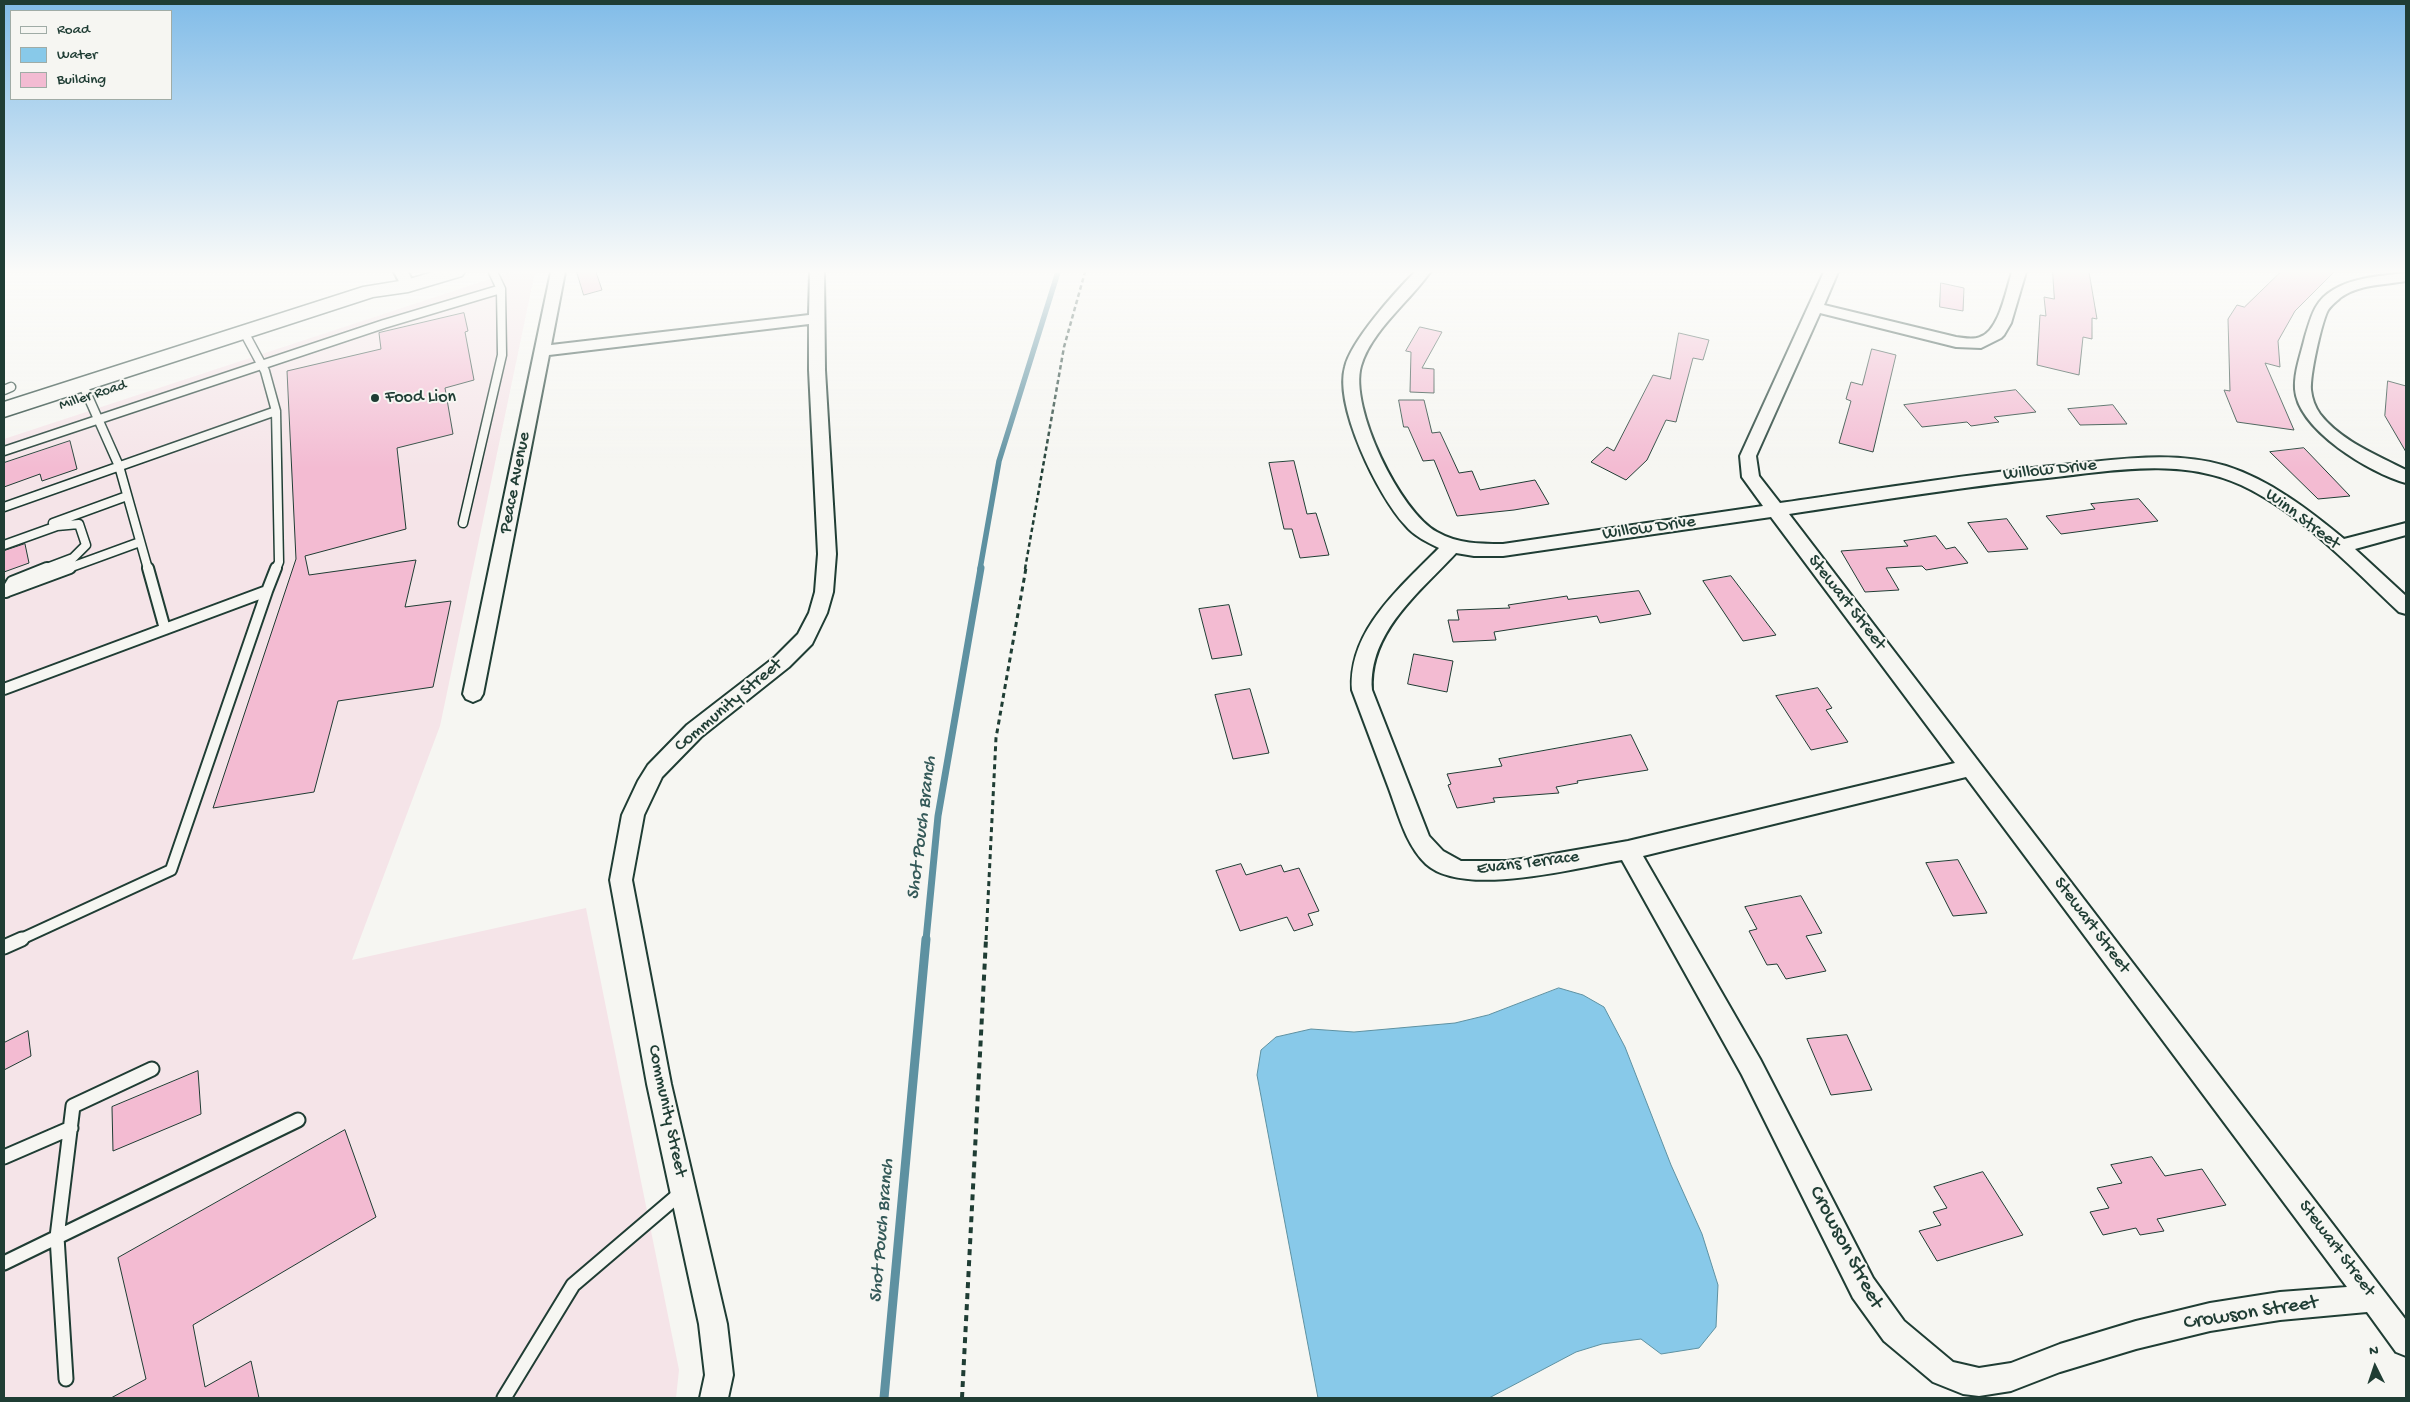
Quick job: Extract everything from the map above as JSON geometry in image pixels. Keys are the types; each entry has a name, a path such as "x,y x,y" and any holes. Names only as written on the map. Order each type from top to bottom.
{"main road":[{"name":"Miller Road","path":"4,410 84,391 247,338"},
{"name":"Miller Road","path":"4,425 84,391"}],"street":[{"name":"Peace Avenue","path":"473,694 545,337"},
{"path":"542,351 662,337"},
{"name":"Community Street","path":"714,1398 719,1375 713,1324 659,1084 627,916 622,880 633,815 645,787 655,771 694,731 782,662 805,639 818,613 824,592 827,554 817,370 817,337"},
{"name":"Willow Drive","path":"1369,337 1352,367 1351,392 1376,466 1405,516 1419,530 1451,547 1481,552 1998,477 2138,463 2182,463"},
{"name":"Stewart Street","path":"1802,337 1748,456 1751,477 2406,1342"},
{"path":"1938,337 1956,342 1981,343 1993,337"},
{"path":"2314,337 2302,389 2305,406 2314,420 2326,431 2406,477"},
{"name":"Winn Street","path":"2182,463 2225,472 2260,489 2306,519 2406,607"},
{"path":"2339,547 2406,529"},
{"name":"Evans Terrace","path":"1451,547 1375,634 1366,650 1361,673 1362,690 1420,841 1435,858 1450,867 1473,871 1536,866 1628,850 1972,767"},
{"name":"Crowson Street","path":"1628,850 1751,1067 1862,1288 1894,1332 1943,1372 1963,1380 1979,1382 2011,1377 2060,1358 2136,1334 2210,1317 2280,1306 2373,1298"}],"lane":[{"path":"4,451 261,364 346,337"},
{"path":"463,523 502,354 502,337"},
{"path":"4,947 171,870 267,591 279,562 276,411 261,364 247,338"},
{"path":"84,391 119,466 165,629"},
{"path":"4,507 276,411"},
{"path":"4,540 127,496"},
{"path":"4,545 57,526 79,524 86,544 73,558 12,582 5,592"},
{"path":"5,592 140,542"},
{"path":"4,689 267,591"},
{"path":"66,1380 57,1237 73,1106 152,1069"},
{"path":"4,1263 298,1120"},
{"path":"4,1157 71,1128"},
{"path":"504,1398 573,1286 683,1191"}],"path":[{"path":"962,1398 996,738 1067,337"}],"shaded area":[{"path":"312,337 521,337 440,726 352,960 586,908 679,1370 676,1398 4,1398 4,439"}],"water":[{"path":"1559,988 1583,995 1604,1007 1625,1047 1671,1165 1702,1234 1718,1285 1716,1327 1699,1348 1661,1354 1641,1339 1602,1344 1576,1352 1489,1398 1318,1398 1257,1075 1261,1050 1276,1037 1311,1029 1354,1032 1455,1023 1488,1015"}],"building":[{"path":"380,337 466,337 474,380 445,388 453,434 397,448 406,529 305,556 309,575 416,560 405,607 451,601 433,687 338,701 314,792 213,808 296,559 287,371 381,349"},
{"path":"1414,337 1439,337 1422,368 1434,369 1434,393 1410,392 1411,352 1406,351"},
{"path":"1678,337 1698,337 1709,340 1703,360 1693,358 1676,422 1666,420 1647,460 1626,480 1591,462 1607,447 1614,451 1653,375 1670,379"},
{"path":"2039,337 2083,337 2079,375 2037,365"},
{"path":"2229,337 2280,337 2278,341 2280,367 2265,363 2294,430 2237,422 2224,390 2230,391"},
{"path":"1872,349 1896,355 1873,452 1839,443 1851,401 1846,399 1851,382 1862,385"},
{"path":"2388,381 2406,386 2406,452 2385,416"},
{"path":"2016,390 2036,412 1994,417 1999,422 1971,426 1967,422 1922,427 1904,405"},
{"path":"1399,400 1424,400 1432,433 1440,432 1459,473 1472,471 1480,490 1535,480 1549,504 1457,516 1434,460 1423,461 1408,427 1404,427"},
{"path":"2113,405 2127,424 2080,425 2068,409"},
{"path":"70,441 77,469 42,481 40,474 4,487 4,463"},
{"path":"2304,448 2350,496 2318,499 2270,452"},
{"path":"1294,461 1307,514 1316,513 1329,555 1300,558 1292,529 1284,529 1269,463"},
{"path":"2139,499 2158,521 2061,534 2046,516 2095,509 2091,504"},
{"path":"2007,519 2028,549 1988,552 1968,523"},
{"path":"1936,536 1946,549 1955,547 1968,563 1926,570 1922,566 1886,568 1899,590 1865,592 1841,551 1908,546 1904,541"},
{"path":"25,544 29,563 4,572 4,551"},
{"path":"1731,576 1776,635 1743,641 1703,581"},
{"path":"1639,591 1651,614 1600,623 1597,616 1494,632 1496,640 1453,642 1448,620 1459,620 1457,610 1510,608 1508,605 1567,596 1568,599"},
{"path":"1229,605 1242,655 1212,659 1199,609"},
{"path":"1414,654 1453,661 1447,692 1408,684"},
{"path":"1818,688 1832,708 1826,710 1848,742 1811,750 1776,696"},
{"path":"1250,689 1269,753 1233,759 1215,695"},
{"path":"1631,735 1648,770 1577,781 1578,783 1556,787 1559,793 1493,798 1495,802 1457,808 1448,785 1451,784 1447,774 1502,766 1499,759"},
{"path":"1958,860 1987,913 1953,916 1926,863"},
{"path":"1241,864 1246,875 1281,865 1284,872 1299,868 1319,911 1308,914 1313,925 1294,931 1287,917 1240,931 1216,871"},
{"path":"1801,896 1822,933 1806,936 1826,971 1786,979 1777,964 1767,965 1749,931 1757,929 1745,907"},
{"path":"28,1031 31,1056 4,1070 4,1043"},
{"path":"1847,1035 1872,1090 1831,1095 1807,1039"},
{"path":"198,1071 201,1114 113,1151 112,1107"},
{"path":"345,1130 376,1217 193,1325 205,1387 251,1361 259,1398 111,1398 146,1379 118,1258"},
{"path":"2152,1157 2165,1176 2202,1169 2226,1205 2157,1219 2164,1231 2140,1235 2136,1228 2103,1235 2090,1212 2109,1208 2097,1188 2122,1183 2111,1165"},
{"path":"1983,1172 2023,1235 1937,1261 1919,1231 1941,1225 1933,1212 1947,1208 1934,1187"}],"waterway":[{"name":"Shot Pouch Branch","path":"980,569 999,461 1038,337"},
{"name":"Shot Pouch Branch","path":"926,940 938,816 981,568"},
{"name":"Shot Pouch Branch","path":"884,1398 926,939"}],"place":[{"name":"Food Lion","path":"375,398"}]}
